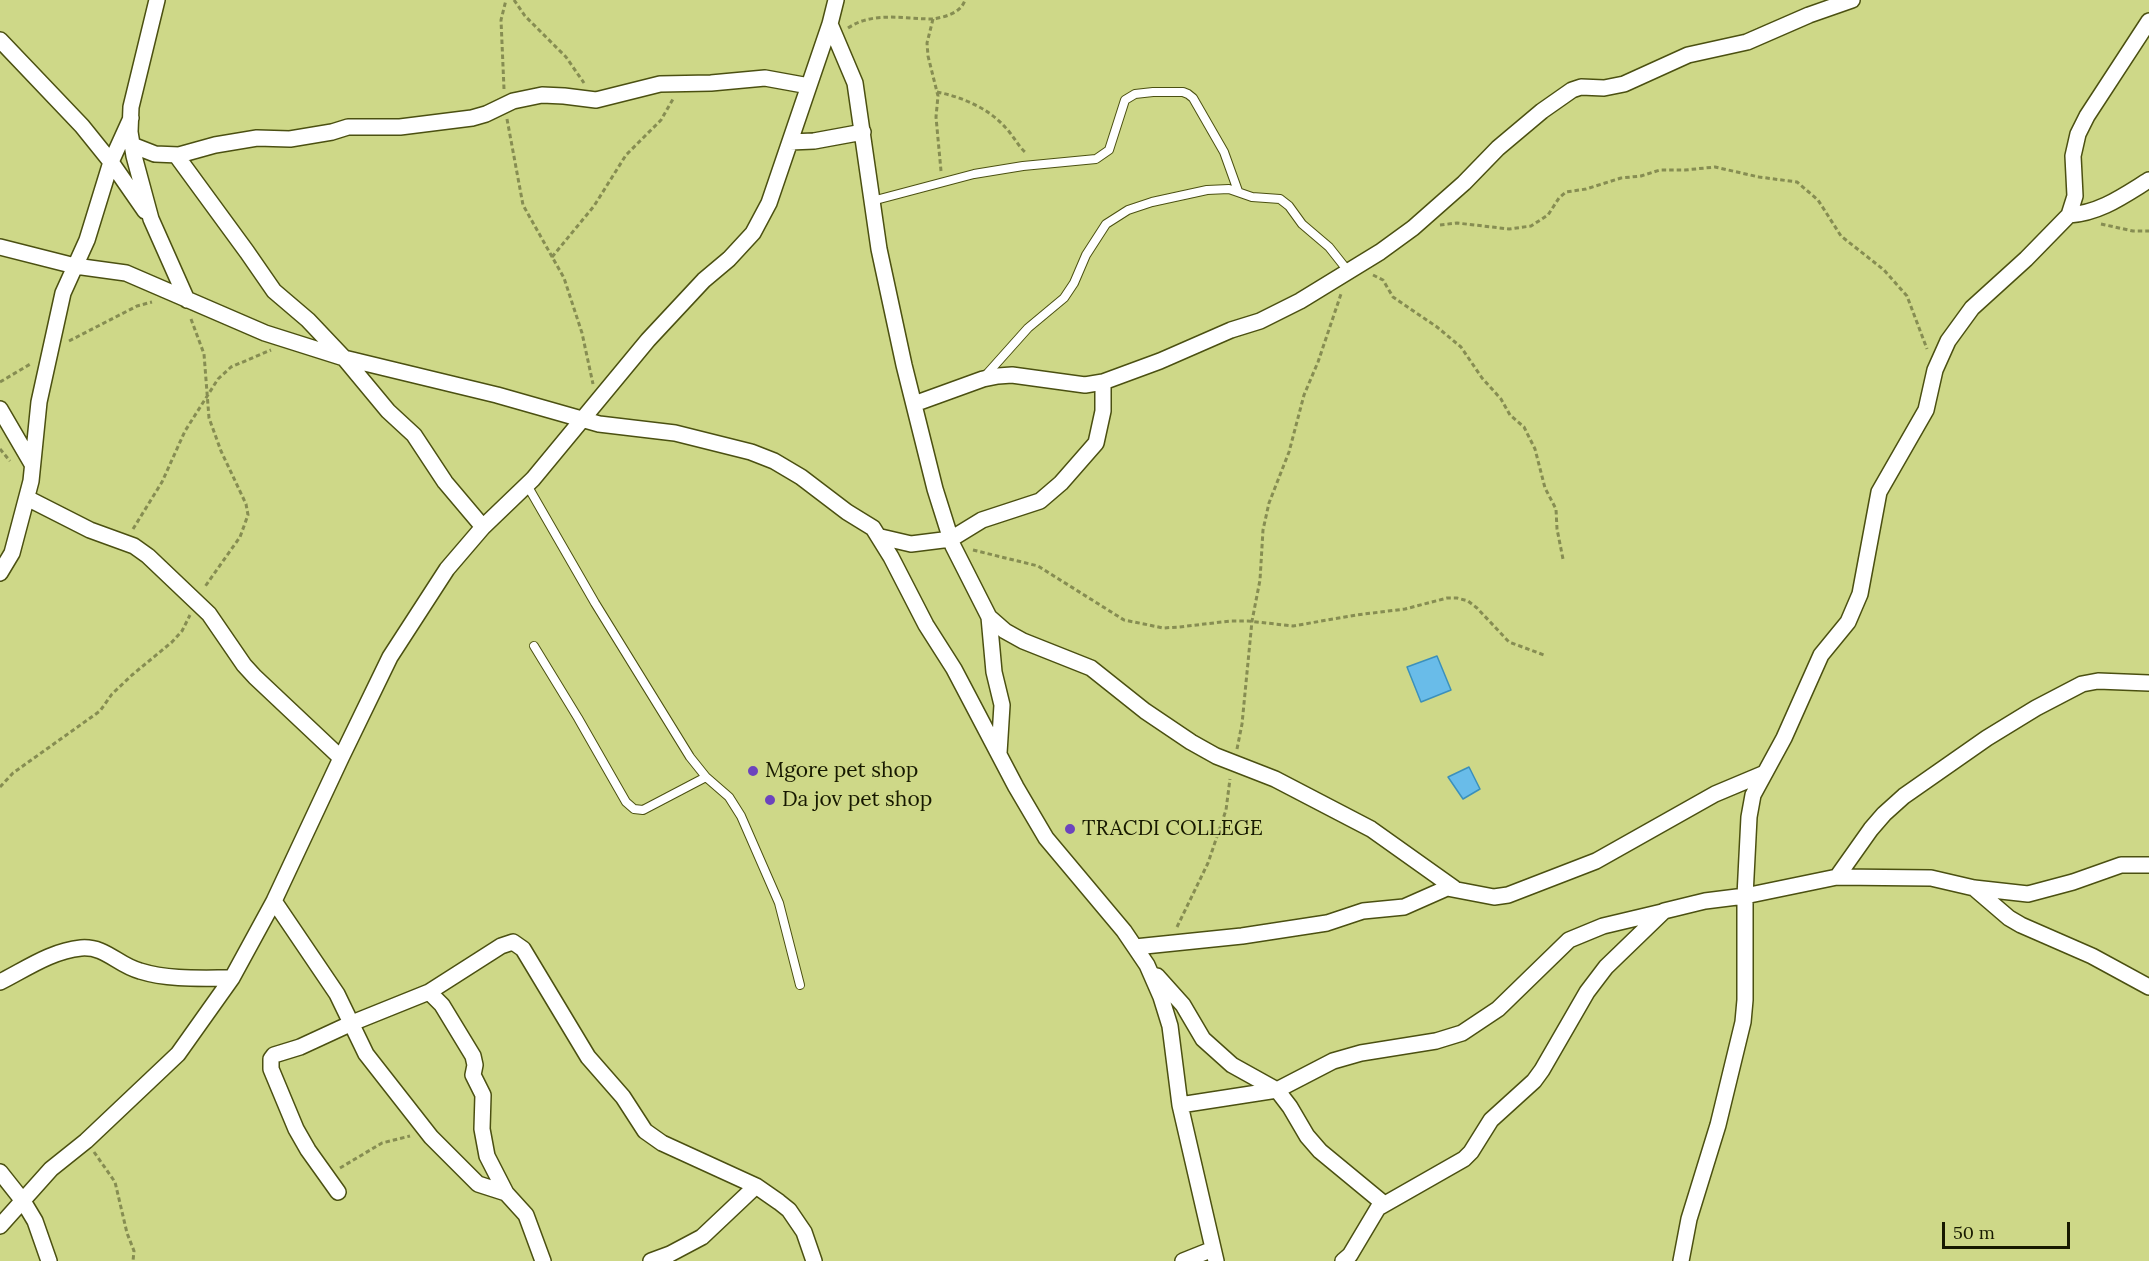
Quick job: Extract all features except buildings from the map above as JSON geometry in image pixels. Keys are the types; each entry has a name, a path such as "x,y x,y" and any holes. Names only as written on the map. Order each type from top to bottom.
{"street":[{"path":"157,0 131,107 132,146 151,219 188,300"},
{"path":"0,1226 51,1169 86,1141 178,1054 232,978 274,901 390,657 447,569 483,527 527,485 648,340 704,280 729,259 753,233 769,203 808,86 833,31 836,0"},
{"path":"914,404 983,379 1012,375 1085,384 1102,381 1160,361 1231,330 1260,321 1300,301 1413,228 1464,183 1498,148 1542,111 1576,88 1604,88 1624,84 1688,55 1747,42 1809,15 1852,0"},
{"path":"2075,215 2073,156 2078,134 2149,21"},
{"path":"833,31 855,83 879,249 935,489 952,542 989,617 994,672 1002,705 999,753"},
{"path":"0,40 61,103 111,162 151,219"},
{"path":"132,146 155,154 176,155 257,138 290,139 332,132 346,127 400,127 472,118 523,98 542,95 596,100 644,87 765,78 808,86"},
{"path":"0,573 12,553 27,498 39,402 63,293 92,224 111,162 130,118"},
{"path":"790,142 814,141 863,132"},
{"path":"176,155 274,291 308,320 344,358 383,405 414,435 445,482 483,527"},
{"path":"1682,1261 1689,1220 1718,1125 1743,1022 1745,896 1749,817 1753,795 1784,738 1821,655 1848,622 1856,608 1879,492 1926,410 1938,362 1954,331 1972,308 2075,215 2098,209 2149,180"},
{"path":"0,247 75,266 126,273 265,333 344,358 497,395 599,424 715,442 762,456 801,477 847,512 873,528 880,537 926,625 954,669 1016,787 1046,838 1124,931 1147,965 1183,1005 1203,1039 1232,1065 1276,1090 1290,1107 1307,1136 1320,1150 1383,1203"},
{"path":"880,537 911,544 952,542 982,520 1040,501 1061,483 1096,442 1103,411 1102,381"},
{"path":"0,409 32,465"},
{"path":"27,498 90,530 134,546 148,556 209,614 255,677 340,758"},
{"path":"989,617 1005,631 1023,641 1091,668 1174,731 1216,756 1297,790 1371,829 1454,888"},
{"path":"1837,877 1884,814 1904,796 2007,726 2082,684 2098,681 2149,683"},
{"path":"1135,947 1242,936 1327,923 1363,911 1404,907 1439,890 1454,888 1494,897 1508,896 1596,861 1714,794 1765,773"},
{"path":"1180,1105 1276,1090 1333,1061 1361,1053 1436,1041 1462,1033 1498,1009 1569,940 1603,926 1705,901 1745,896 1837,877 1931,878 1974,888 2028,894 2073,882 2121,865 2149,865"},
{"path":"1974,888 2009,918 2021,925 2092,956 2149,987"},
{"path":"274,901 337,994 366,1054 431,1137 478,1184 506,1193"},
{"path":"1343,1261 1358,1243 1374,1212 1383,1203 1455,1165 1471,1152 1491,1120 1534,1081 1587,992 1606,967 1664,911"},
{"path":"338,1192 296,1129 271,1069 271,1059 274,1055 300,1047 429,992 501,946 513,942 523,949 588,1058 622,1097 645,1131 662,1143 756,1186 779,1202 804,1232 814,1261"},
{"path":"0,982 57,953 81,948 98,948 126,967 143,972 194,978 232,978"},
{"path":"1147,965 1161,997 1170,1026 1180,1105 1215,1255 1183,1261"},
{"path":"429,992 442,1005 473,1056 475,1065 473,1075 483,1095 483,1143 491,1167 506,1193 526,1215 543,1261"},
{"path":"0,1172 23,1201 35,1221 49,1261"},
{"path":"651,1261 702,1237 756,1186"}],"lane":[{"path":"872,201 974,174 1044,163 1096,159 1109,150 1122,108 1129,96 1153,92 1184,92 1193,98 1224,152 1238,191"},
{"path":"983,379 1028,328 1064,298 1074,283 1086,255 1111,220 1152,202 1207,190 1229,189 1252,197 1283,201 1302,224 1329,247 1349,271"},
{"path":"527,485 676,736 706,777 729,797 741,816 779,903 800,985"},
{"path":"534,646 626,802 634,809 643,810 706,777"}],"path":[{"path":"506,0 501,20 506,104 523,205 564,278 582,333 596,404"},
{"path":"514,0 525,16 566,57 596,100"},
{"path":"833,31 850,27 867,18 933,19 960,10 965,0"},
{"path":"933,19 927,42 939,102 936,117 942,183"},
{"path":"552,257 594,206 626,155 661,120 669,104 689,83"},
{"path":"937,92 962,99 992,115 1004,125 1025,153 1044,163"},
{"path":"1413,228 1457,223 1509,229 1531,226 1548,215 1559,198 1566,192 1660,170 1715,167 1759,177 1797,182 1818,200 1841,236 1897,282 1914,310 1926,348 1938,362"},
{"path":"2075,215 2119,229 2149,231"},
{"path":"1167,944 1195,893 1226,810 1242,724 1263,530 1269,503 1289,452 1304,395 1318,362 1349,271 1380,278 1393,297 1437,327 1461,347 1482,378 1501,399 1510,415 1524,428 1535,449 1545,488 1556,509 1563,559"},
{"path":"0,787 12,773 100,711 112,694 177,637 189,620 216,569 240,537 247,523 246,504 232,478 209,418 204,354 189,312 188,300"},
{"path":"0,382 18,374 49,352 137,306 159,301"},
{"path":"123,542 148,506 170,466 185,431 218,379 227,370 270,351 288,340"},
{"path":"952,542 1038,566 1124,620 1163,628 1230,621 1293,626 1405,609 1447,598 1457,598 1468,601 1477,608 1509,642 1544,655"},
{"path":"326,1176 382,1143 409,1136 431,1137"},
{"path":"86,1141 115,1182 127,1233 133,1245 133,1261"}],"place":[{"name":"Mgore pet shop","path":"753,771"},
{"name":"Da jov pet shop","path":"770,800"},
{"name":"TRACDI COLLEGE","path":"1070,829"}]}
